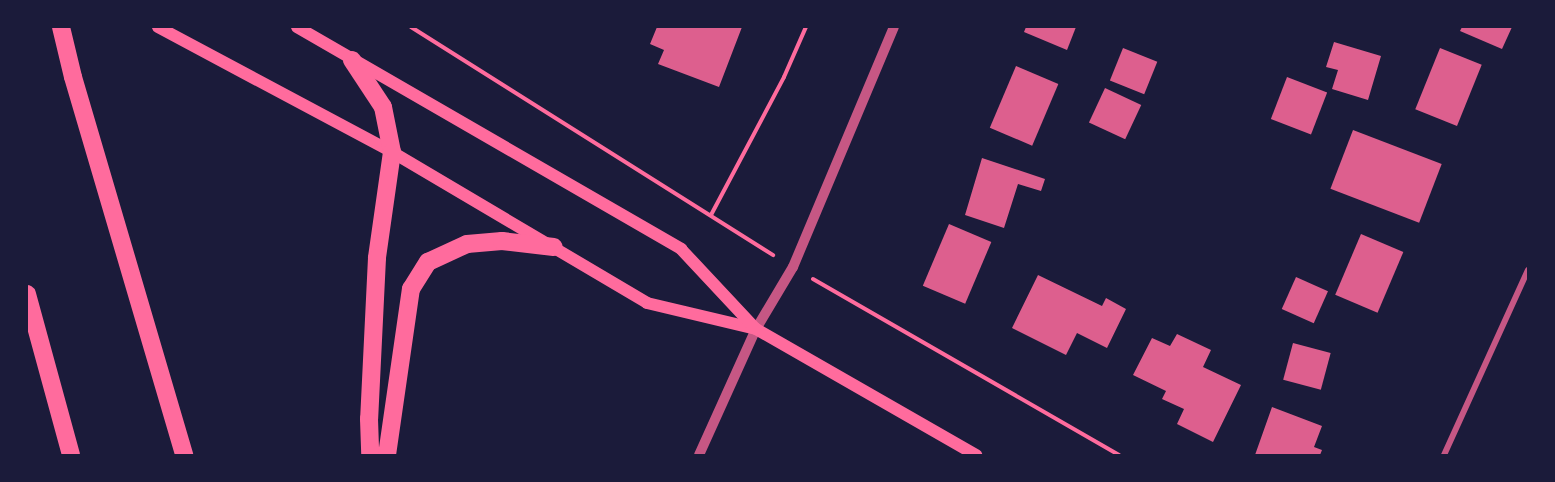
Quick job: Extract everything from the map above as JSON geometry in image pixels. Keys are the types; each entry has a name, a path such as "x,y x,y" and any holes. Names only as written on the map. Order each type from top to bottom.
{"highway":[{"path":"61,27 73,77 184,455"},
{"path":"352,60 383,107 392,152 377,258 369,419 370,455"},
{"path":"387,455 411,289 428,262 467,244 502,242 554,247"},
{"path":"27,294 71,455"}],"main road":[{"path":"158,27 392,152 647,303 756,329 976,455"},
{"path":"297,27 681,249 756,329"}],"street":[{"path":"699,455 756,329 793,267 894,27"},
{"path":"1444,455 1528,270"}],"path":[{"path":"411,27 711,215 784,77 806,27"},
{"path":"840,294 1119,455"}],"building":[{"path":"657,27 742,27 719,87 658,64 664,50 650,44"},
{"path":"1026,27 1076,27 1067,50 1024,32"},
{"path":"1462,27 1512,27 1502,49 1460,31"},
{"path":"1334,42 1381,56 1368,100 1332,89 1338,70 1326,67"},
{"path":"1123,48 1157,62 1144,94 1110,80"},
{"path":"1440,48 1482,65 1457,126 1415,109"},
{"path":"1016,66 1058,84 1032,146 990,128"},
{"path":"1287,77 1327,92 1311,134 1271,119"},
{"path":"1105,88 1141,105 1125,139 1089,122"},
{"path":"1353,130 1442,164 1419,223 1330,189"},
{"path":"982,158 1045,179 1041,191 1018,184 1004,228 965,215"},
{"path":"949,224 991,242 965,304 923,286"},
{"path":"1361,234 1403,252 1378,313 1335,295"},
{"path":"1038,275 1102,306 1106,298 1126,309 1107,348 1077,333 1066,355 1012,328"},
{"path":"1296,277 1328,291 1314,323 1282,309"},
{"path":"1177,334 1211,350 1203,367 1241,385 1213,442 1177,424 1184,409 1162,399 1166,391 1133,375 1152,338 1170,346"},
{"path":"1293,343 1331,353 1321,390 1283,380"},
{"path":"1272,407 1322,426 1314,447 1322,450 1320,455 1255,455"}]}
